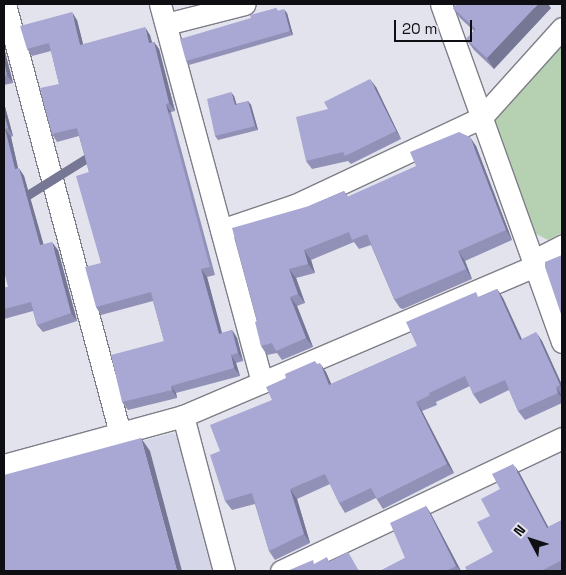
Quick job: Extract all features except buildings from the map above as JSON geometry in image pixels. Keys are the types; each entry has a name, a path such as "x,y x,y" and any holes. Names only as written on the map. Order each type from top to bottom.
{"street":[{"path":"5,4 120,434"},
{"path":"160,4 262,383"},
{"path":"166,24 245,4"},
{"path":"441,4 562,342"},
{"path":"221,230 295,205 481,118 562,28"},
{"path":"4,464 182,416 262,383 533,263 562,246"},
{"path":"182,416 224,571"},
{"path":"281,571 562,438"}],"shaded area":[{"path":"173,433 178,437 214,571 4,571 4,478"}],"green space":[{"path":"562,42 562,233 548,240 536,234 493,118"}]}
